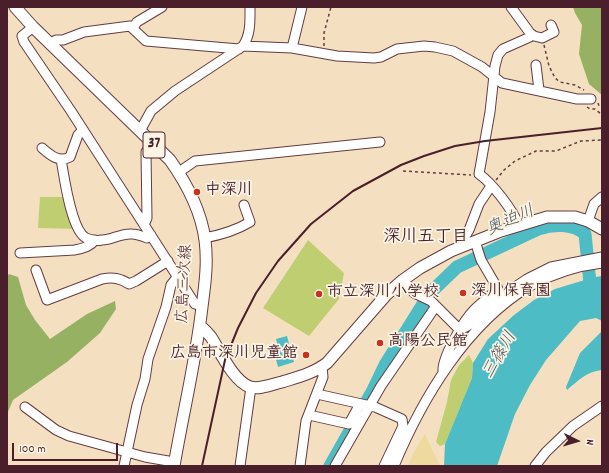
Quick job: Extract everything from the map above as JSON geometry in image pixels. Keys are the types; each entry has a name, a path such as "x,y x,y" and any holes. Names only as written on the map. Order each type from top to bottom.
{"main road":[{"name":"広島三次線","path":"15,7 33,27 170,160 179,172 190,192 200,219 206,258 200,326 174,464"},
{"path":"200,326 209,335 236,376 244,384 251,387 263,387 314,372 322,367 388,294 403,280 437,258 472,246 518,226 547,217 575,217 588,221 602,229"}],"street":[{"path":"133,28 137,22 162,7"},
{"path":"140,130 151,111 175,91 241,47 247,39 250,25 250,7"},
{"path":"292,48 302,7"},
{"path":"511,7 530,33 534,36 542,38 554,32 551,25"},
{"path":"51,43 56,40 63,40 84,32 130,26 146,41 241,47 292,48 326,55 374,58 381,57 397,49 424,46 435,47 453,51 482,67 502,83 576,98 591,99"},
{"path":"33,27 22,36 24,42 83,130 195,304 202,306"},
{"path":"518,226 516,220 495,190 486,179 479,174 498,55 503,49 530,37 530,33"},
{"path":"536,65 539,90"},
{"path":"42,148 51,156 66,159 70,157 78,135 83,130"},
{"path":"179,172 195,161 380,142"},
{"path":"144,224 147,218 146,152 153,143"},
{"path":"61,159 67,197 79,229 85,238 102,240 124,234 133,234 147,238 151,235"},
{"path":"443,373 445,359 460,330 473,311 498,289 472,246 463,240 469,230 479,204 491,186"},
{"path":"588,221 594,204 602,197"},
{"path":"204,238 221,235 238,229 250,222 244,205"},
{"path":"20,253 75,250 92,244 95,240"},
{"path":"460,330 470,324 503,295 527,278 551,267 602,257"},
{"path":"36,270 47,300 110,277 120,278 129,284 168,261"},
{"path":"394,466 417,416 443,373 480,326 506,303 530,286 549,277 577,268 602,263"},
{"path":"124,466 137,405 145,379 148,359 166,307 171,285 178,276"},
{"path":"403,280 414,293 431,300 460,330"},
{"path":"309,415 349,424 381,386 436,306"},
{"path":"300,466 306,421 323,377 322,367"},
{"path":"240,466 251,387"},
{"path":"317,394 365,405 402,419 403,426 384,466"},
{"path":"335,466 365,405"},
{"path":"535,466 546,452 573,426 602,406"},
{"path":"25,407 56,430 69,436 174,464"}],"path":[{"path":"326,55 324,33 331,7"},
{"path":"542,38 549,66 555,78 560,82 574,85 584,91 591,99 587,107 590,109 595,109 601,114"},
{"path":"491,186 504,170 515,161 536,151 556,151 581,141 602,140"},
{"path":"403,171 479,174"}],"green space":[{"path":"573,7 602,7 602,95 589,84 579,54 582,25"},
{"path":"40,197 67,197 79,229 38,228"},
{"path":"308,240 344,273 339,299 309,336 263,308"},
{"path":"9,274 18,277 26,305 35,320 50,339 87,314 115,301 116,309 100,333 67,362 13,400 7,414 7,276"},
{"path":"469,355 473,363 472,378 445,444 440,446 436,442 447,402 451,380 459,365"}],"sand":[{"path":"425,434 440,466 408,466 413,454"}],"water":[{"name":"三篠川","path":"595,274 596,277 602,276 602,321 596,318 580,321 546,360 530,385 515,414 497,466 444,466 445,444 472,378 473,363 488,339 514,315 534,300 555,289 588,279 587,275"},
{"path":"602,331 602,370 587,375 567,390 566,387 580,353"},
{"path":"287,336 294,362 278,367 275,356 280,354 276,339"}],"waterway":[{"name":"奥迫川","path":"330,466 372,392 385,365 430,293 457,267 538,229 556,225 569,226 580,230 585,234 591,293"}],"railway":[{"path":"202,466 225,360 238,328 256,293 278,261 311,224 353,191 401,165 424,156 455,146 485,141 602,128"}],"place":[{"name":"中深川","path":"197,192"},
{"name":"深川保育園","path":"463,293"},
{"name":"市立深川小学校","path":"319,294"},
{"name":"高陽公民館","path":"380,343"},
{"name":"広島市深川児童館","path":"306,355"}],"district":[{"name":"深川五丁目","path":"426,239"}]}
